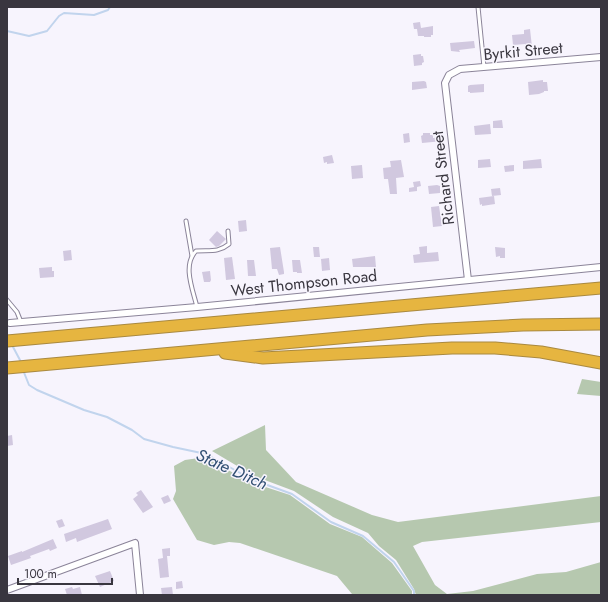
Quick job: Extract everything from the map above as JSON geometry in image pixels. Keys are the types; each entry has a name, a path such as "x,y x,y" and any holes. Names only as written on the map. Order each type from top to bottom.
{"highway":[{"path":"7,342 601,288"},
{"path":"567,292 601,295"},
{"path":"7,368 465,327 601,324"},
{"path":"200,350 263,358 438,349 495,348 541,352 601,363"}],"street":[{"name":"Byrkit Street","path":"449,75 460,69 601,57"},
{"name":"Richard Street","path":"449,75 445,83 468,280"},
{"name":"West Thompson Road","path":"8,324 601,267"},
{"path":"7,590 135,543 140,595"}],"lane":[{"path":"478,7 484,67"},
{"path":"186,221 192,256"},
{"path":"196,307 189,273 189,262 196,251 218,251 230,244 228,231"},
{"path":"7,300 17,312 22,322"}],"green space":[{"path":"582,379 601,382 601,396 577,394"},
{"path":"265,425 266,450 296,482 372,515 398,522 601,496 601,522 422,542 413,546 435,585 447,594 473,591 537,574 566,572 601,562 601,595 416,595 414,589 396,560 379,546 368,533 333,517 294,491 254,476 212,451"},
{"path":"199,458 208,459 250,482 290,495 330,524 362,537 392,563 412,591 412,595 354,595 337,576 240,543 229,542 214,545 197,540 173,499 176,491 174,466 185,460"}],"building":[{"path":"420,22 421,28 433,26 433,35 431,35 431,37 418,36 417,29 414,29 413,23"},
{"path":"530,29 532,47 525,48 525,44 513,45 512,35 524,34 524,30"},
{"path":"474,41 475,48 459,50 460,52 451,51 450,43"},
{"path":"421,54 424,62 422,65 414,66 413,55"},
{"path":"543,80 543,82 547,82 548,91 529,95 528,82"},
{"path":"412,82 426,82 427,88 412,90"},
{"path":"484,84 484,92 468,92 468,86 470,85"},
{"path":"502,120 503,128 493,128 493,121"},
{"path":"490,124 491,134 475,135 474,126"},
{"path":"409,133 410,142 404,143 403,134"},
{"path":"423,133 430,133 430,135 433,135 433,138 443,137 443,141 422,143 421,136"},
{"path":"332,155 334,163 324,163 323,157"},
{"path":"490,159 491,167 478,168 478,160"},
{"path":"541,159 542,168 523,169 523,161"},
{"path":"401,160 404,177 396,178 397,194 390,194 388,179 384,179 383,168 391,167 390,161"},
{"path":"362,165 363,178 352,179 351,166"},
{"path":"514,165 514,171 505,172 504,166"},
{"path":"420,181 421,186 417,187 417,191 409,192 409,188 414,187 413,182"},
{"path":"428,186 440,186 440,193 429,194"},
{"path":"500,188 501,195 492,196 491,189"},
{"path":"494,196 495,204 480,205 479,198"},
{"path":"439,206 442,226 433,227 431,207"},
{"path":"246,220 247,231 239,232 238,221"},
{"path":"217,231 226,239 216,247 209,240"},
{"path":"427,246 427,253 438,252 439,261 414,263 413,255 420,254 419,247"},
{"path":"280,247 284,274 279,275 277,269 272,269 270,248"},
{"path":"313,247 319,247 320,257 314,257"},
{"path":"495,247 505,248 505,258 500,258 500,256 496,257"},
{"path":"71,250 72,260 64,261 63,251"},
{"path":"375,256 376,267 353,267 352,259"},
{"path":"232,257 235,279 226,280 224,258"},
{"path":"329,258 330,270 322,271 321,259"},
{"path":"247,260 254,260 256,276 248,276"},
{"path":"292,260 300,260 302,273 293,272"},
{"path":"52,267 54,277 40,278 39,268"},
{"path":"210,271 210,282 204,282 202,272"},
{"path":"12,435 13,445 7,446 7,436"},
{"path":"141,490 153,507 143,513 133,499 138,495 136,493"},
{"path":"168,495 171,501 164,504 161,498"},
{"path":"62,519 65,526 59,528 56,521"},
{"path":"108,519 112,529 77,542 76,538 66,542 64,534"},
{"path":"53,539 57,548 50,551 49,549 30,556 31,558 11,565 8,556 22,552"},
{"path":"170,548 170,556 167,556 169,577 160,578 158,559 163,558 162,549"},
{"path":"110,571 114,581 100,587 95,576"},
{"path":"182,581 183,588 176,589 176,582"},
{"path":"72,587 73,589 80,587 82,595 67,595 65,589"},
{"path":"172,587 173,595 162,595 161,588"}],"waterway":[{"name":"State Ditch","path":"7,31 29,36 47,31 59,16 64,13 94,15 108,10 110,7"},
{"name":"State Ditch","path":"12,345 21,362"},
{"name":"State Ditch","path":"23,370 29,385 37,390 84,410 107,417 132,430 144,439 206,454 251,479 292,494 331,522 363,536 394,562 414,591 414,595"}]}
